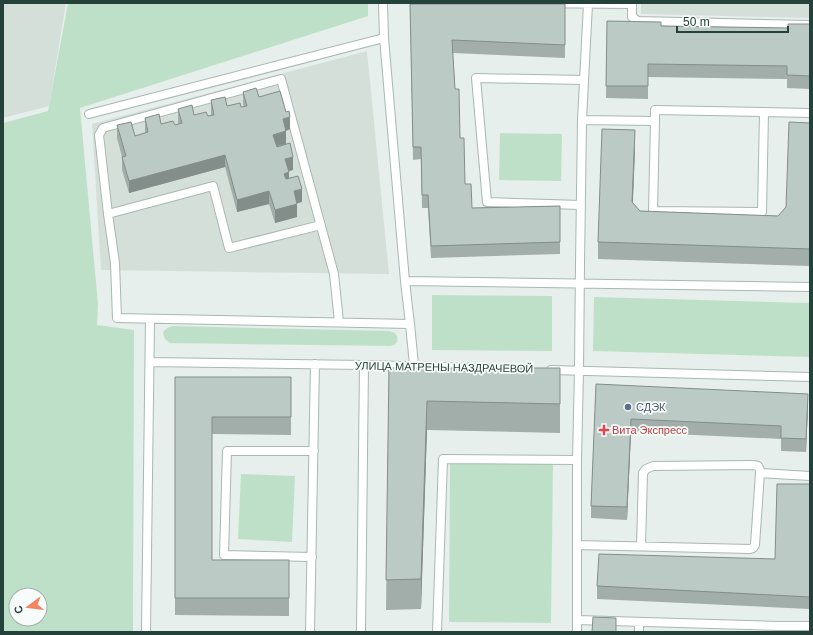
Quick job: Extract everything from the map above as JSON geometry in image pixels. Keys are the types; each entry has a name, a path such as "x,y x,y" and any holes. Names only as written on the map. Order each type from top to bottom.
{"lane":[{"path":"383,3 384,38 414,365"},
{"path":"518,3 632,3 632,17 638,21 810,25"},
{"path":"577,632 577,460 582,120 588,4"},
{"path":"89,114 384,38"},
{"path":"581,205 487,202 476,78 584,80"},
{"path":"339,322 334,274 281,79 103,128 99,135 114,263 117,318 410,324"},
{"path":"764,112 762,212 653,211 655,110 764,112 810,113"},
{"path":"582,120 655,121"},
{"path":"108,214 213,186 229,248 321,225"},
{"path":"406,281 810,287"},
{"path":"146,632 150,319"},
{"name":"УЛИЦА МАТРЕНЫ НАЗДРАЧЕВОЙ","path":"150,362 414,365 524,369"},
{"path":"310,632 315,364"},
{"path":"361,632 364,365"},
{"name":"УЛИЦА МАТРЕНЫ НАЗДРАЧЕВОЙ","path":"540,369 810,377"},
{"path":"312,557 224,555 227,451 314,451"},
{"path":"437,632 443,459 577,460"},
{"path":"577,545 753,548 755,545 760,473 758,466 653,466 646,469 643,474 641,546"},
{"path":"760,473 810,476"},
{"path":"577,620 639,622 708,628 779,629 810,626"},
{"path":"639,622 639,632"}],"shaded area":[{"path":"3,3 66,3 49,106 3,118"},
{"path":"641,3 810,3 810,18 641,14"},
{"path":"367,51 389,274 101,270 92,124"}],"green space":[{"path":"68,3 368,3 368,16 80,108 98,304 97,325 134,330 133,632 3,632 3,123 48,111"},
{"path":"500,133 562,134 561,181 499,180"},
{"path":"432,295 552,296 552,351 432,350"},
{"path":"594,297 810,303 810,357 593,351"},
{"path":"172,326 390,331 396,335 397,342 390,346 170,343 165,339 163,332"},
{"path":"450,462 553,463 551,623 449,622"},
{"path":"241,474 295,476 292,542 238,539"}],"building":[{"path":"410,4 565,4 565,45 452,40 455,89 459,89 460,138 464,138 465,184 471,184 472,208 560,206 560,242 431,246 428,195 422,195 421,147 413,147"},
{"path":"607,21 661,22 661,26 788,28 788,24 810,24 810,76 787,75 787,66 648,64 648,86 606,86"},
{"path":"256,88 259,97 280,91 286,112 289,111 290,117 283,119 286,131 273,135 277,147 290,143 293,157 285,159 289,172 284,174 286,179 298,176 302,189 294,191 297,204 275,210 269,191 237,200 225,155 129,181 122,157 126,156 117,125 131,122 135,136 148,132 145,118 159,114 161,124 173,121 175,125 182,123 178,109 192,105 194,115 206,112 208,116 214,115 211,100 225,97 227,106 240,103 241,107 247,106 243,92"},
{"path":"789,122 810,123 810,249 598,242 602,129 635,130 632,202 640,211 778,216 786,207"},
{"path":"389,368 560,368 560,404 427,401 421,579 386,580"},
{"path":"175,377 291,377 291,417 212,417 212,560 289,560 289,598 175,598"},
{"path":"596,384 808,394 806,439 781,438 781,426 631,419 627,507 591,506"},
{"path":"777,484 810,484 810,597 597,586 599,554 775,559"},
{"path":"593,617 616,618 616,632 592,632"}],"place":[{"name":"СДЭК","path":"628,407"},
{"name":"Вита Экспресс","path":"604,430"}]}
